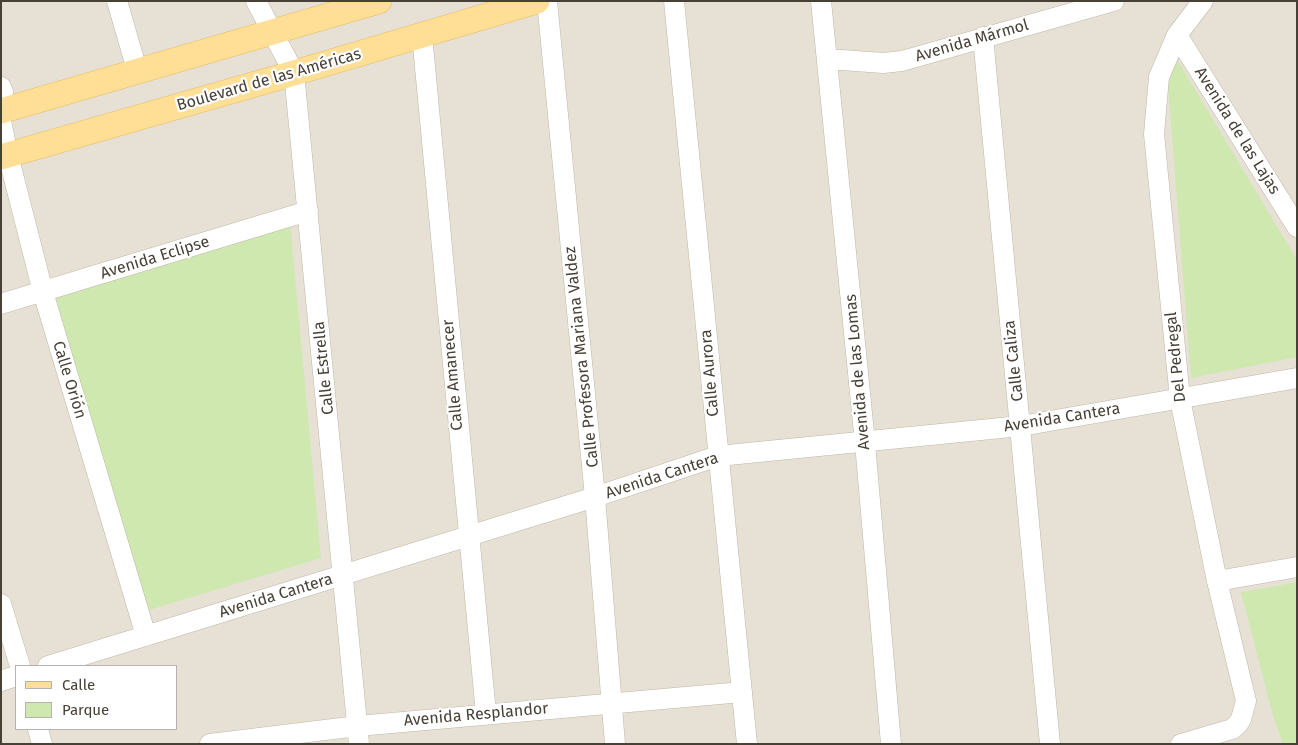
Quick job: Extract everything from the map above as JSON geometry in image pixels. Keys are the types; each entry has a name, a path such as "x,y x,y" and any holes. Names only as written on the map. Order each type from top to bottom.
{"main road":[{"path":"1,111 380,1"},
{"name":"Boulevard de las Américas","path":"4,156 537,1"}],"street":[{"path":"117,1 137,70"},
{"name":"Calle Estrella","path":"256,1 294,73 358,735"},
{"name":"Calle Profesora Mariana Valdez","path":"546,1 595,497 615,744"},
{"name":"Calle Aurora","path":"674,1 747,744"},
{"name":"Avenida de las Lomas","path":"822,1 891,744"},
{"name":"Avenida Mármol","path":"828,59 883,64 902,61 1114,1"},
{"name":"Del Pedregal","path":"1182,744 1232,729 1241,719 1246,701 1216,581 1180,399 1154,134 1159,77 1177,36 1203,1"},
{"name":"Calle Amanecer","path":"422,35 486,714"},
{"name":"Avenida de las Lajas","path":"1177,36 1297,227"},
{"name":"Calle Caliza","path":"983,37 1050,744"},
{"path":"1,87 3,92 1,102"},
{"name":"Calle Orión","path":"1,121 4,156 146,636"},
{"name":"Avenida Eclipse","path":"1,304 308,211"},
{"name":"Avenida Cantera","path":"51,665 343,576 595,497 718,456 1020,426 1297,378"},
{"path":"1216,581 1297,567"},
{"path":"1,604 20,665"},
{"path":"1,681 15,676"},
{"name":"Avenida Resplandor","path":"210,744 358,735 486,714 742,692"},
{"path":"38,730 42,744"}],"shaded area":[{"path":"1,1 1297,1 1297,744 1,744"}],"green space":[{"path":"1175,56 1297,260 1297,357 1191,378 1167,73"},
{"path":"290,222 321,558 146,611 54,291"},
{"path":"1297,582 1297,744 1283,744 1273,716 1241,592"}]}
